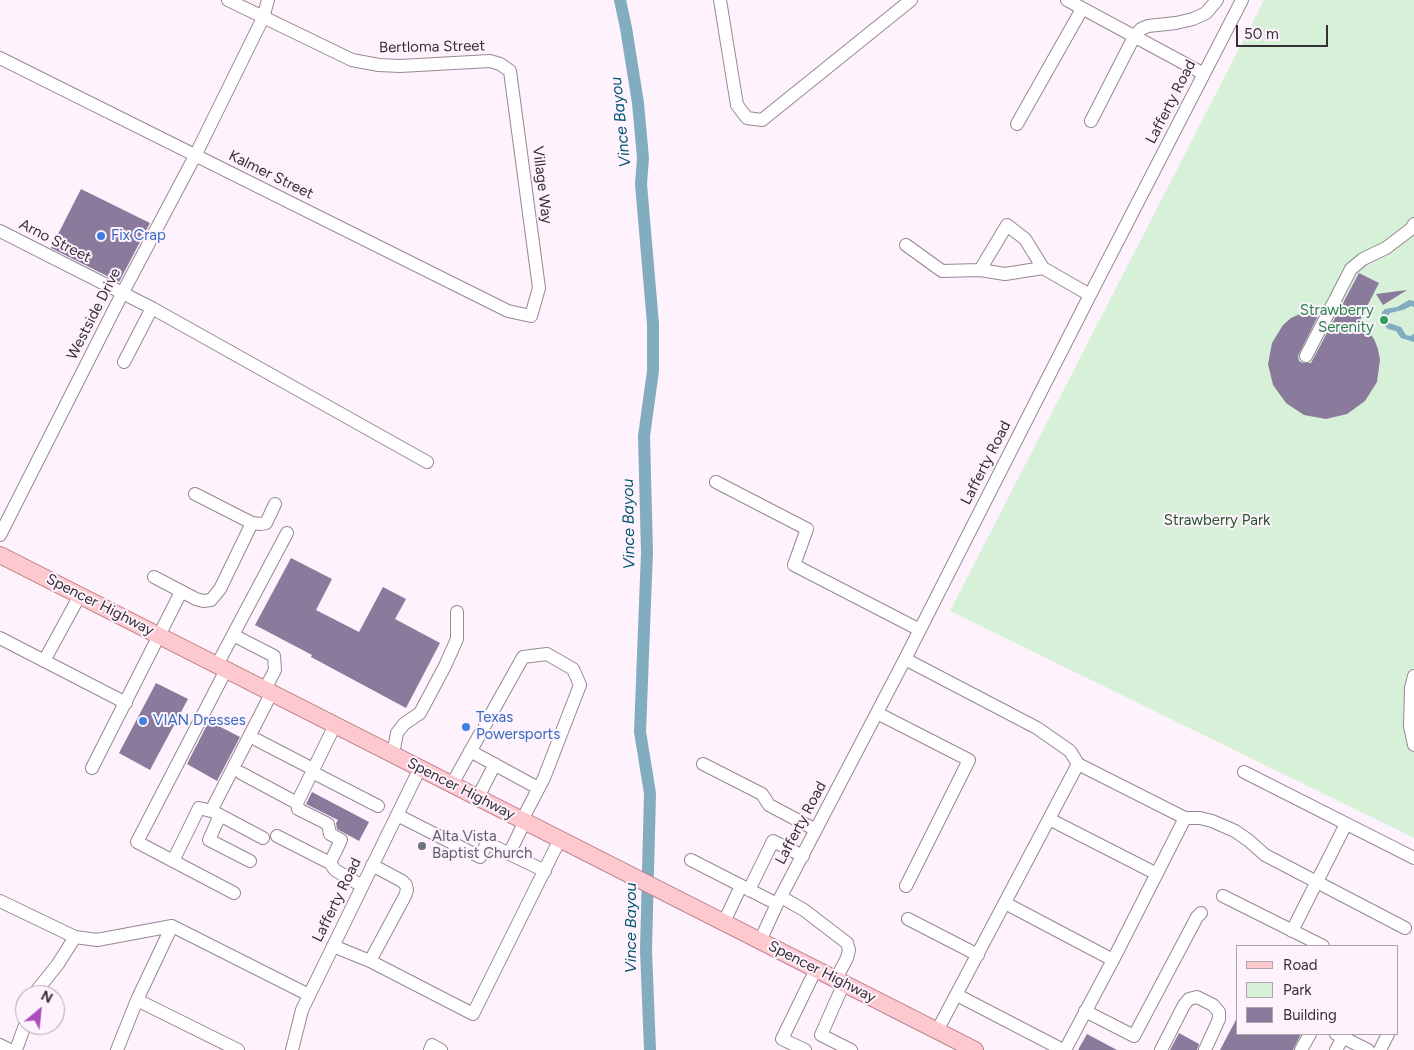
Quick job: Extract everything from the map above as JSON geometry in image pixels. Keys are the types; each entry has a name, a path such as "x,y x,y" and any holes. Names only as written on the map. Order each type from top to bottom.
{"main road":[{"name":"Spencer Highway","path":"0,555 938,1031 952,1045 975,1050"}],"street":[{"name":"Bertloma Street","path":"228,0 352,60 379,65 490,62 500,64"},
{"name":"Westside Drive","path":"0,535 122,294 195,156 263,18 268,0"},
{"path":"720,0 737,105 747,118 762,120 904,2"},
{"path":"1067,0 1204,74"},
{"path":"1090,121 1134,37 1141,28 1193,19 1206,13 1217,0"},
{"name":"Lafferty Road","path":"760,941 1242,0"},
{"path":"1017,124 1082,9"},
{"name":"Kalmer Street","path":"0,58 508,311 530,316"},
{"name":"Village Way","path":"500,64 510,71 539,288 530,316"},
{"path":"1306,356 1351,269 1363,259 1386,248 1411,229 1414,224"},
{"path":"980,270 1007,225 1025,239 1042,268 1090,294"},
{"name":"Arno Street","path":"0,231 152,308 427,462"},
{"path":"906,245 942,271 980,270 1005,274 1042,268"},
{"path":"124,362 152,308"},
{"path":"716,482 806,530 794,565 920,630"},
{"path":"195,494 252,523 261,524 266,522 275,504"},
{"path":"154,577 196,599 211,600 220,589 252,523"},
{"path":"234,893 137,842 222,667 233,635 287,533"},
{"path":"92,768 181,592"},
{"path":"44,661 80,595"},
{"path":"393,754 397,733 404,724 420,713 445,666 457,639 457,612"},
{"path":"233,635 274,656 275,670 268,691 216,813 209,840 250,861"},
{"path":"0,638 126,703"},
{"path":"452,784 523,657 548,654 573,669 580,684 509,854"},
{"path":"906,659 1037,728 1070,751 1078,764 1185,818 1200,818 1222,825 1248,840 1265,855 1405,928"},
{"path":"1414,676 1411,688 1410,716 1414,745"},
{"path":"877,713 969,760 906,886"},
{"path":"330,863 341,840 330,834 328,824 298,809 297,803 335,725"},
{"path":"257,740 378,806"},
{"path":"470,751 538,788"},
{"path":"478,797 495,764"},
{"path":"702,764 762,794 769,805 816,830"},
{"path":"938,1031 1078,764"},
{"name":"Lafferty Road","path":"292,1050 302,1010 420,768"},
{"path":"1244,772 1414,858"},
{"path":"241,773 297,803"},
{"path":"173,861 199,808 216,813 263,838"},
{"path":"397,815 480,857 487,843 544,871"},
{"path":"957,995 1064,1050 1113,960 1185,818"},
{"path":"1049,819 1157,874"},
{"path":"1292,931 1346,824"},
{"path":"277,836 330,863 335,870 362,886"},
{"path":"333,946 370,961 473,1014 560,839"},
{"path":"724,922 773,841 802,856"},
{"path":"691,860 745,888 804,910 847,943 847,958 821,1035 851,1050"},
{"path":"370,961 407,890 402,881 372,865"},
{"path":"1223,896 1321,945"},
{"path":"0,901 75,937 97,940 172,926 309,995"},
{"path":"1005,903 1113,960"},
{"path":"1085,1012 1134,1036 1197,916 1201,913"},
{"path":"908,919 978,955"},
{"path":"117,1050 137,1000 172,926"},
{"path":"41,985 58,964 75,937"},
{"path":"805,1050 782,1039 816,969"},
{"path":"1161,1050 1184,1005 1189,999 1198,997 1213,1005 1219,1012 1219,1019 1205,1050"},
{"path":"137,1000 238,1050"},
{"path":"16,1050 21,1035"},
{"path":"1301,1050 1309,1035"},
{"path":"1336,1050 1339,1035 1368,1050"},
{"path":"1380,1050 1388,1035"},
{"path":"0,1045 10,1050"},
{"path":"430,1050 432,1045 441,1050"}],"green space":[{"name":"Strawberry Park","path":"1264,0 1414,0 1414,838 950,611"}],"water":[{"name":"Strawberry Serenity","path":"1409,300 1414,301 1414,307 1411,306 1390,313 1386,318 1389,323 1401,327 1406,335 1414,334 1414,342 1401,338 1396,331 1388,329 1381,322 1382,312 1385,309 1397,307"}],"building":[{"name":"Fix Crap","path":"81,189 150,223 119,282 51,248"},
{"path":"1359,273 1379,283 1360,320 1374,339 1378,349 1380,360 1377,382 1365,401 1347,414 1326,419 1304,415 1286,403 1273,385 1268,364 1272,343 1283,325 1291,318 1311,309 1322,308 1298,356 1299,361 1311,363"},
{"path":"1407,290 1383,305 1376,294"},
{"path":"291,558 332,579 316,610 359,632 383,587 406,599 395,619 440,643 406,708 255,625"},
{"path":"156,683 188,699 150,770 119,753"},
{"path":"209,721 240,737 217,781 187,764"},
{"path":"312,792 369,822 359,841 337,829 336,823 338,820 306,804"},
{"path":"1236,1020 1236,1035 1300,1035 1293,1050 1220,1050"},
{"path":"1179,1033 1199,1044 1197,1050 1170,1050"},
{"path":"1087,1034 1117,1050 1078,1050"}],"waterway":[{"name":"Vince Bayou","path":"620,0 638,103 643,158 641,184 653,324 653,371 644,436 647,552 640,732 650,793 646,950 650,1050"}],"place":[{"name":"Fix Crap","path":"101,236"},
{"name":"Strawberry Serenity","path":"1384,320"},
{"name":"VIAN Dresses","path":"143,721"},
{"name":"Texas Powersports","path":"466,727"},
{"name":"Alta Vista Baptist Church","path":"422,846"}]}
